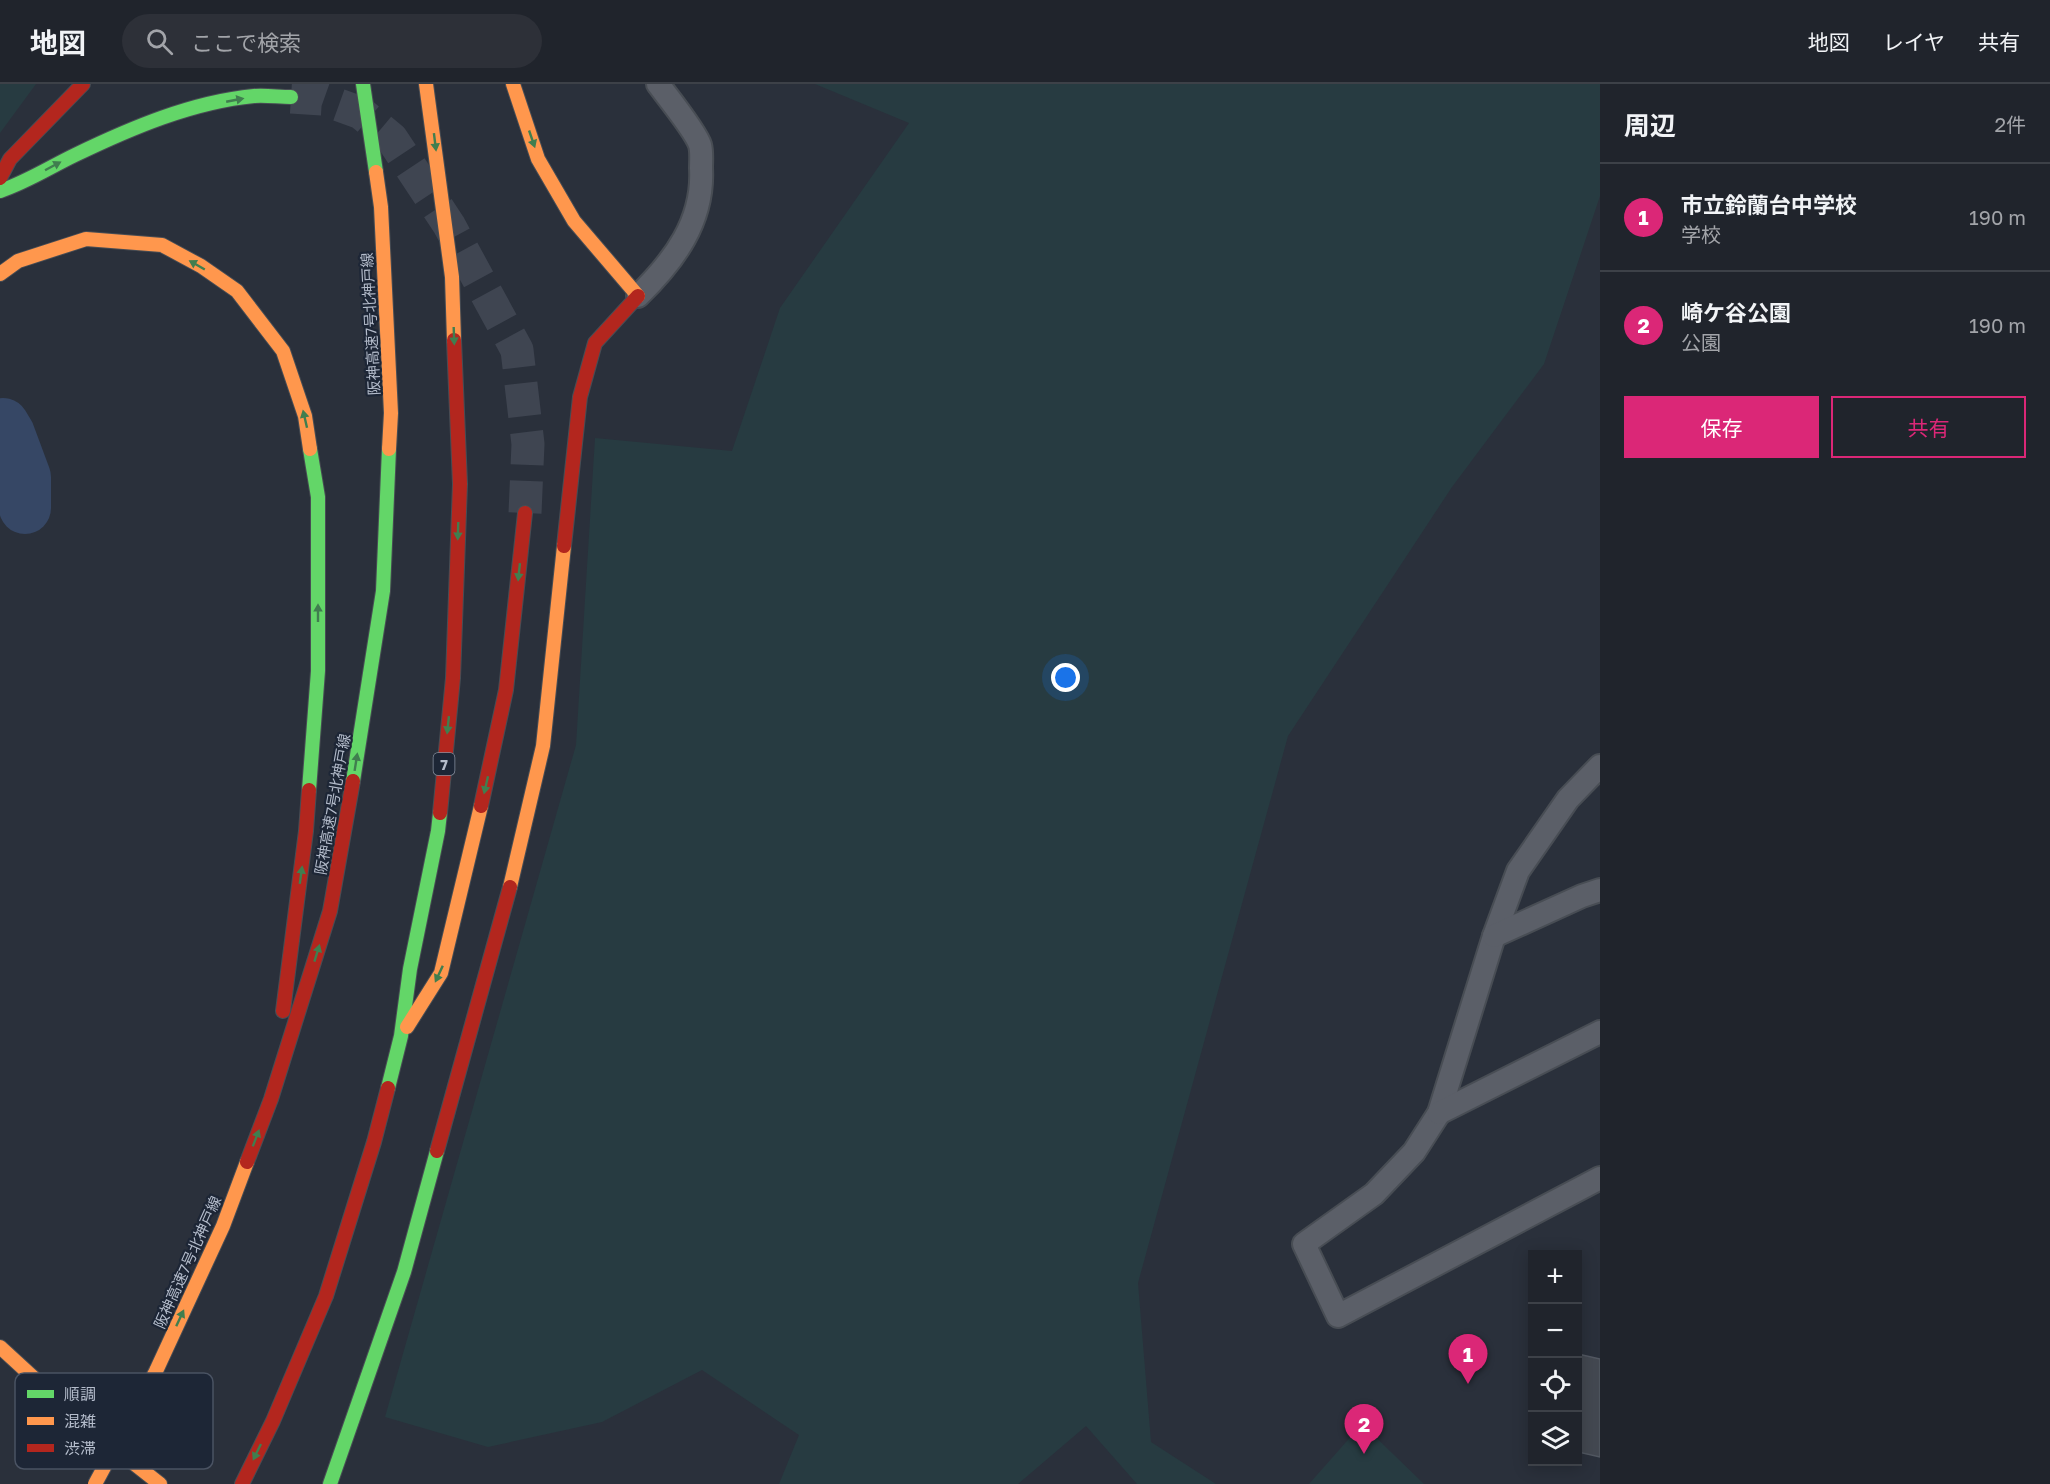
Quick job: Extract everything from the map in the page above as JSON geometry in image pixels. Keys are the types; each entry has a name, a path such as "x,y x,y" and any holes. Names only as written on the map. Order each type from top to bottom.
{"main road":[{"path":"0,178 10,159 83,84"},
{"name":"阪神高速7号北神戸線","path":"155,1373 223,1226 271,1099 330,911 383,591 391,413 381,207 363,84"},
{"name":"7","path":"242,1484 273,1421 326,1296 374,1142 401,1036 410,969 438,831 453,678 460,484 452,277 426,84"},
{"path":"330,1484 404,1272 515,867 543,746 580,397 595,342 638,296 574,221 538,159 513,84"},
{"path":"0,191 13,188 71,157 137,127 195,107 251,97 291,97"},
{"path":"0,274 18,261 86,239 162,245 201,266 237,291 283,351 298,394 305,416 318,496 318,671 306,831 271,1099"},
{"name":"7","path":"401,1036 441,973 485,790 506,690 525,513"},
{"path":"0,1347 28,1373"},
{"name":"阪神高速7号北神戸線","path":"95,1484 103,1469"},
{"path":"141,1469 160,1484"}],"street":[{"path":"638,296 663,273 686,239 702,186 700,144 658,84"},
{"path":"1600,766 1568,799 1518,871 1494,936 1439,1113 1414,1152 1374,1194 1304,1244 1338,1316 1600,1178"},
{"path":"1494,936 1600,890"},
{"path":"1439,1113 1600,1032"}],"shaded area":[{"path":"0,84 36,84 0,133"},
{"path":"815,84 1600,84 1600,196 1544,364 1452,487 1288,736 1138,1283 1151,1442 1216,1484 1137,1484 1086,1426 1018,1484 779,1484 799,1435 702,1370 602,1422 488,1447 385,1417 576,745 595,438 732,451 780,308 909,123"},
{"path":"1362,1424 1424,1484 1309,1484"}],"building":[{"path":"1582,1355 1600,1359 1600,1457 1582,1453"}],"waterway":[{"path":"3,424 25,477 25,508"}],"tunnel":[{"path":"291,97 322,99 361,113 392,139 449,225 517,350 528,444 525,513"}],"traffic: fast":[{"path":"363,84 376,172"},
{"path":"0,191 118,135 185,110 254,96 291,97"},
{"path":"309,790 318,671 318,497 310,449"},
{"path":"353,781 383,591 389,449"},
{"path":"388,1088 401,1036 410,969 440,813"},
{"path":"330,1484 404,1272 437,1151"}],"traffic: slow":[{"path":"426,84 452,277 454,340"},
{"path":"513,84 538,159 574,221 638,296"},
{"path":"376,172 381,207 391,413 389,449"},
{"path":"0,274 18,261 86,239 162,245 201,266 237,291 283,351 305,416 310,449"},
{"path":"510,887 543,746 564,546"},
{"path":"407,1027 441,973 481,806"},
{"path":"156,1371 223,1226 247,1162"},
{"path":"0,1347 28,1373"},
{"path":"95,1484 103,1469"},
{"path":"141,1469 160,1484"}],"traffic: jam":[{"path":"0,178 10,159 83,84"},
{"path":"564,546 580,397 595,343 638,296"},
{"path":"440,813 453,678 460,484 454,340"},
{"path":"481,806 506,690 525,513"},
{"path":"247,1162 271,1099 330,911 353,781"},
{"path":"283,1011 306,831 309,790"},
{"path":"437,1151 510,887"},
{"path":"242,1484 273,1421 326,1296 374,1142 388,1088"}],"place":[{"name":"市立鈴蘭台中学校","path":"1468,1384"},
{"name":"崎ケ谷公園","path":"1364,1454"}]}
